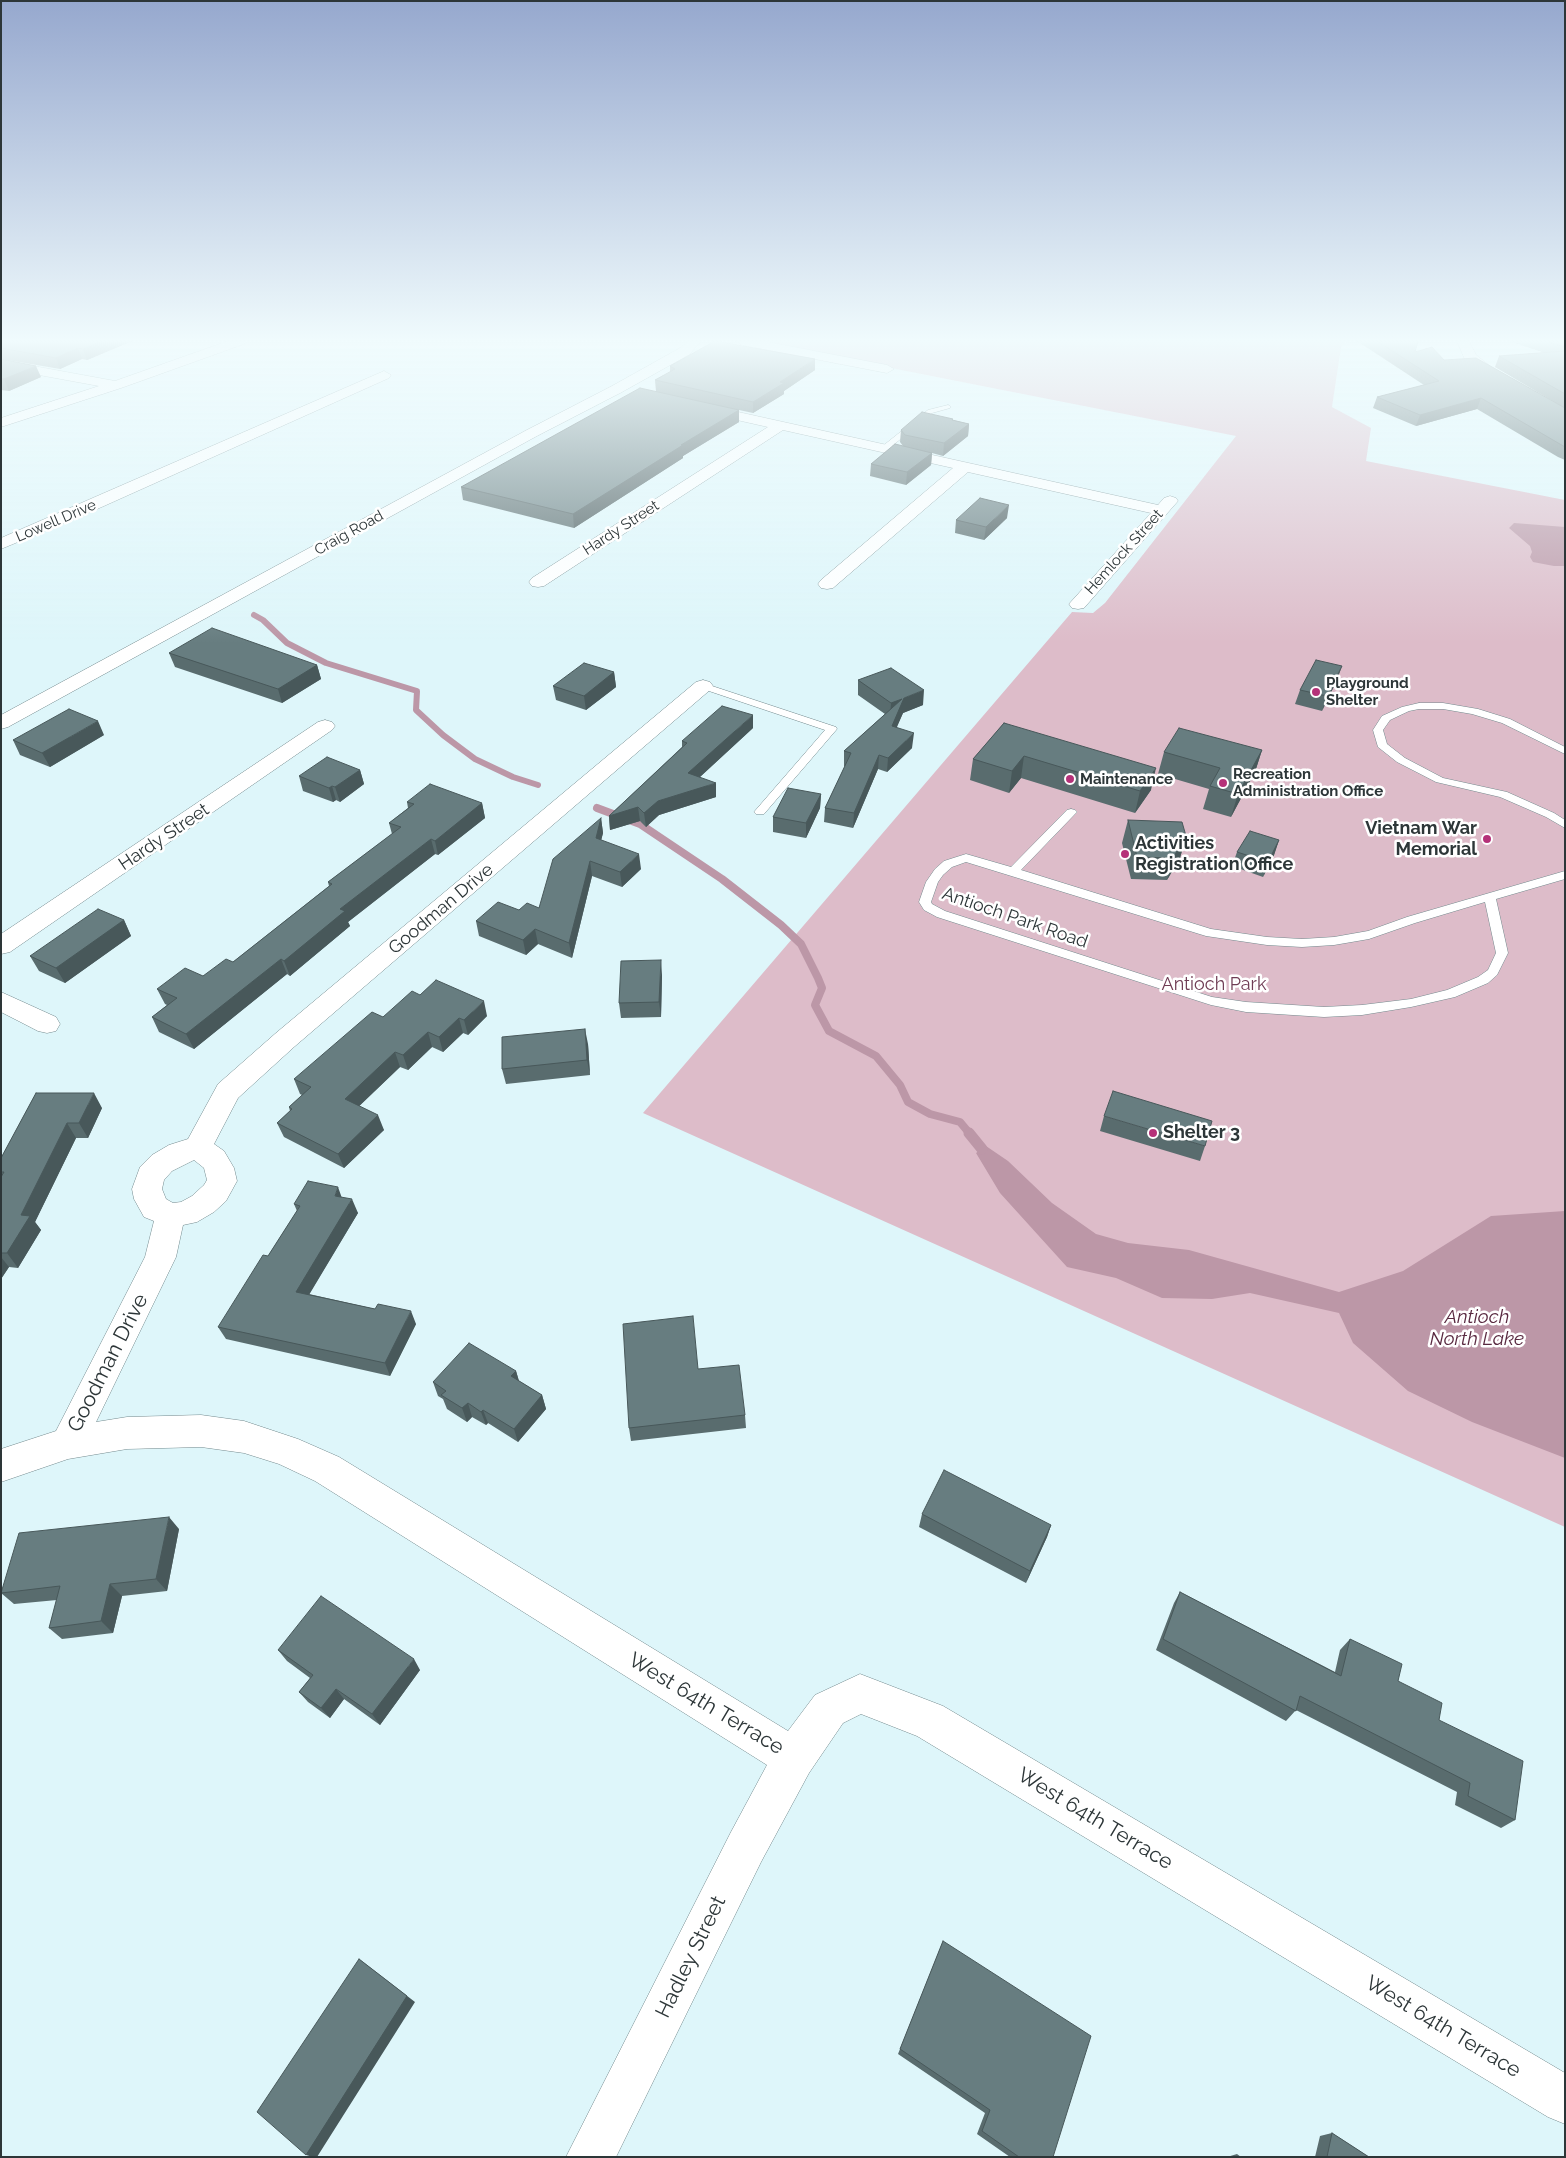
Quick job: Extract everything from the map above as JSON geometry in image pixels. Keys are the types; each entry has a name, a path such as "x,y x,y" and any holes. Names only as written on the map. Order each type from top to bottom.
{"street":[{"name":"Lowell Drive","path":"1,544 235,442"},
{"name":"Craig Road","path":"1,723 516,442"},
{"name":"Hardy Street","path":"538,582 756,442"},
{"path":"850,442 964,467"},
{"path":"827,584 964,467"},
{"name":"Hemlock Street","path":"964,467 1166,505 1078,604"},
{"name":"Goodman Drive","path":"198,1148 228,1091 285,1040 703,686"},
{"name":"Hardy Street","path":"1,946 325,726"},
{"path":"1,1001 47,1024"},
{"path":"198,1148 214,1159 219,1168 222,1181 203,1204 186,1213 171,1215 155,1208 149,1199 147,1189 150,1175 162,1163 179,1153 198,1148"},
{"name":"Goodman Drive","path":"1,1466 68,1444 160,1257 171,1215"},
{"name":"West 64th Terrace","path":"68,1444 127,1433 201,1431 244,1438 286,1450 327,1469 711,1709 794,1758 829,1709 860,1694 929,1720 1565,2100"},
{"name":"Hadley Street","path":"590,2157 746,1847 794,1758"}],"lane":[{"path":"883,449 892,442"},
{"path":"703,686 832,729 760,812"},
{"path":"1565,751 1506,721 1474,711 1443,706 1420,706 1406,709 1386,718 1378,730 1382,745 1401,760 1420,770 1440,780 1503,794 1550,815 1565,825"},
{"path":"1013,871 1071,812"},
{"name":"Antioch Park Road","path":"1490,898 1502,953 1492,972 1483,980 1450,994 1411,1003 1362,1010 1324,1012 1246,1007 1212,1001 942,914 928,908 925,902 932,882 939,872 948,864 957,860 973,859 1210,933 1267,941 1326,942 1369,935 1396,927 1411,920 1565,875"}],"green space":[{"name":"Antioch Park","path":"1232,442 1369,442 1366,461 1565,500 1565,1527 643,1113 1072,612 1093,613 1105,603"}],"water":[{"path":"1514,523 1565,527 1565,566 1533,562 1530,557 1532,552 1530,546 1509,528"},
{"name":"Antioch North Lake","path":"986,1146 1008,1161 1052,1203 1096,1234 1128,1243 1189,1250 1339,1292 1403,1271 1491,1216 1565,1211 1565,1458 1472,1422 1408,1391 1353,1343 1339,1313 1250,1293 1212,1299 1162,1298 1116,1278 1067,1267 1000,1193 976,1153"}],"building":[{"path":"543,442 686,442 573,514 461,487"},
{"path":"1556,442 1565,442 1565,447"},
{"path":"895,444 932,453 907,472 871,464"},
{"path":"980,498 1009,505 986,527 956,520"},
{"path":"212,628 317,665 278,689 169,653"},
{"path":"1316,660 1342,666 1327,696 1300,690"},
{"path":"584,663 614,672 584,696 553,686"},
{"path":"891,668 924,690 904,698 892,726 914,733 888,758 879,755 854,813 825,808 851,753 844,751 902,699 891,703 858,680"},
{"path":"722,706 753,715 688,773 716,783 658,801 644,813 638,807 609,816 687,743 682,741"},
{"path":"69,709 98,721 42,753 13,740"},
{"path":"1004,723 1156,768 1140,791 1024,756 1012,771 973,759"},
{"path":"1179,728 1262,750 1238,794 1210,786 1220,768 1164,752"},
{"path":"327,757 360,770 335,787 329,788 299,776"},
{"path":"430,784 482,803 435,841 431,839 340,909 345,911 284,961 281,959 186,1034 152,1017 177,998 157,989 185,968 203,976 226,959 233,962 332,884 328,882 401,827 389,823 414,804 407,802"},
{"path":"788,788 821,794 806,823 773,817"},
{"path":"601,818 596,838 639,854 620,872 590,861 569,943 535,929 523,940 476,921 498,902 519,910 527,903 539,908 553,859"},
{"path":"1128,820 1182,822 1186,836 1173,858 1137,857"},
{"path":"1250,831 1279,840 1268,862 1237,852"},
{"path":"98,909 124,920 56,968 30,956"},
{"path":"661,960 659,1002 619,1003 621,961"},
{"path":"436,980 484,1001 464,1020 459,1018 439,1037 428,1032 403,1055 395,1052 345,1099 378,1115 338,1154 277,1123 292,1109 289,1107 311,1087 294,1079 372,1012 383,1017 412,991 420,995"},
{"path":"585,1029 587,1060 502,1069 502,1037"},
{"path":"1113,1091 1212,1121 1205,1146 1104,1116"},
{"path":"36,1093 94,1093 79,1123 67,1123 21,1215 30,1216 7,1253 1,1253 1,1177 4,1172 1,1172 1,1158"},
{"path":"308,1181 338,1187 335,1196 352,1199 296,1292 375,1309 378,1304 411,1311 385,1363 218,1327 263,1255 268,1256 300,1206 294,1204"},
{"path":"693,1316 698,1369 739,1365 745,1415 629,1428 623,1324"},
{"path":"469,1343 516,1371 511,1376 542,1395 514,1429 468,1403 462,1408 441,1395 446,1391 433,1382"},
{"path":"944,1470 1051,1525 1030,1571 922,1514"},
{"path":"169,1517 156,1579 110,1584 101,1621 49,1628 60,1586 1,1593 19,1533"},
{"path":"1180,1592 1341,1676 1350,1639 1402,1664 1398,1681 1442,1703 1439,1720 1523,1761 1515,1820 1468,1796 1470,1783 1300,1696 1296,1711 1163,1639"},
{"path":"321,1596 414,1659 372,1714 336,1689 321,1708 299,1692 313,1675 278,1650"},
{"path":"943,1941 1091,2036 1053,2157 1019,2157 982,2131 990,2110 900,2049"},
{"path":"359,1959 407,1996 306,2155 257,2112"},
{"path":"1332,2133 1369,2157 1327,2157"}],"waterway":[{"path":"254,615 263,620 287,643 326,663 417,691 416,710 443,735 475,759 513,777 538,785"},
{"path":"597,808 640,824 722,879 781,925 801,944 818,978 822,988 815,1005 829,1031 876,1056 900,1085 908,1102 930,1114 960,1122 970,1134"},
{"path":"969,1133 982,1149"}],"place":[{"name":"Playground Shelter","path":"1316,692"},
{"name":"Maintenance","path":"1070,779"},
{"name":"Recreation Administration Office","path":"1223,783"},
{"name":"Vietnam War Memorial","path":"1487,839"},
{"name":"Activities Registration Office","path":"1125,854"},
{"name":"Shelter 3","path":"1153,1133"}]}
